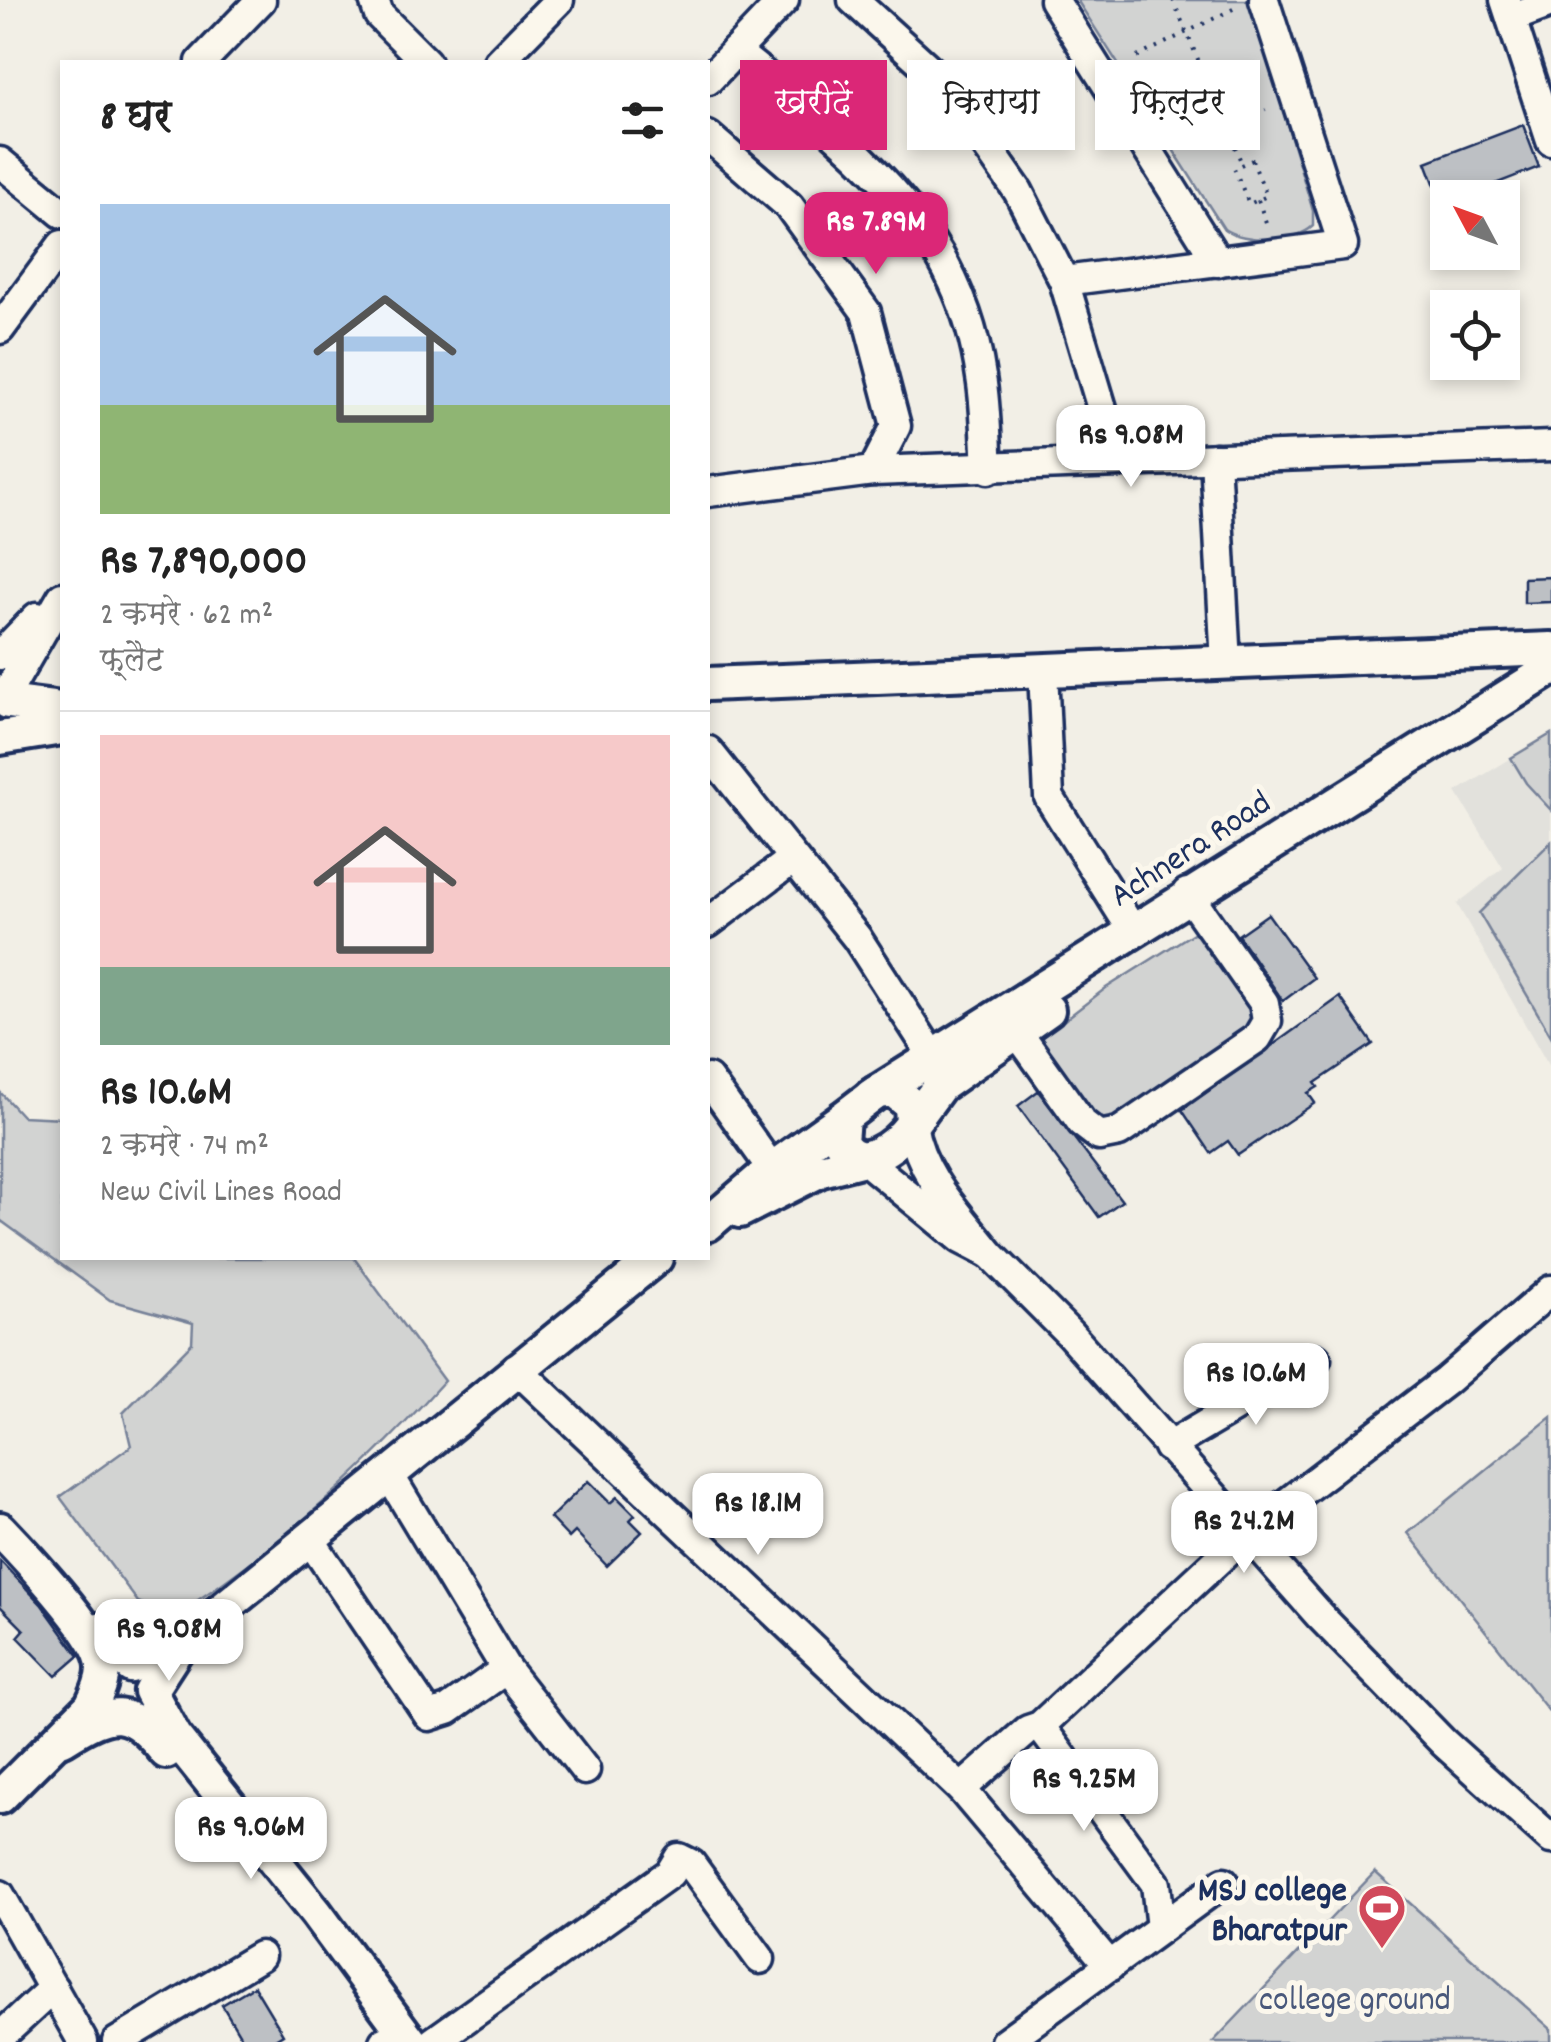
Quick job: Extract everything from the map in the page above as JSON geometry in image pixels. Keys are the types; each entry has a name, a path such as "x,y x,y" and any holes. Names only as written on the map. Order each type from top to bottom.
{"main road":[{"path":"710,684 1551,649"},
{"name":"Achnera Road","path":"871,1096 933,1056 1009,1022 1551,669"},
{"name":"Achnera Road","path":"912,1124 940,1086 1009,1022 1133,931 1193,902 1551,693"},
{"path":"0,738 9,720 4,696 60,709"},
{"path":"0,738 60,728"},
{"path":"710,1223 772,1169 871,1096 885,1090 901,1094 911,1105 912,1124 878,1155 821,1170 710,1224"},
{"path":"843,1118 840,1133 844,1149 864,1158"},
{"path":"140,1678 516,1368 638,1262"},
{"path":"0,1504 84,1605 106,1645 140,1678 174,1736 316,1913 401,2040"},
{"path":"0,1529 90,1634 103,1661 100,1686 92,1706 0,1797"},
{"path":"100,1686 116,1668 140,1678"},
{"path":"62,1739 86,1724 142,1708 140,1678"},
{"path":"100,1686 106,1703 134,1718 161,1746 401,2040"}],"street":[{"path":"203,60 261,0"},
{"path":"374,0 379,14 424,60"},
{"path":"500,60 559,0"},
{"path":"710,78 784,0"},
{"path":"853,0 940,79 1018,191 1064,282 1118,462"},
{"path":"1054,0 1218,262"},
{"path":"1064,282 1343,245 1264,0"},
{"path":"1551,3 1508,9 1551,141"},
{"path":"735,51 867,160 909,206 943,257 966,315 982,376 988,468"},
{"path":"710,138 789,206 866,312 896,426 873,470"},
{"path":"0,162 60,212"},
{"path":"0,329 60,249"},
{"path":"710,492 873,470 1551,446"},
{"path":"1215,458 1226,664"},
{"path":"0,656 60,590"},
{"path":"4,696 60,600"},
{"path":"1044,671 1049,797 1133,931"},
{"path":"710,754 857,938 933,1056"},
{"path":"710,921 793,858"},
{"path":"1009,1022 1082,1123 1100,1136 1119,1132 1257,1038 1268,1020 1264,1003 1193,902"},
{"path":"710,1082 772,1169"},
{"path":"912,1124 916,1150 929,1176 990,1254 1070,1334 1245,1534 1444,1743 1551,1839"},
{"path":"864,1158 961,1239 990,1254"},
{"path":"960,1789 1028,1730 1040,1726 1245,1534 1446,1381 1551,1290"},
{"path":"1168,1446 1316,1359"},
{"path":"516,1368 960,1789 1110,1966"},
{"path":"388,1473 506,1669 585,1770"},
{"path":"309,1538 429,1716 448,1710 506,1669"},
{"path":"1040,1726 1156,1884 1160,1928"},
{"path":"401,2040 670,1873 678,1858 691,1864 760,1959"},
{"path":"1005,2042 1224,1882"},
{"path":"0,1895 83,2042"},
{"path":"117,2042 260,1956"},
{"path":"0,2037 53,1988"}],"path":[{"path":"1173,0 1198,60"},
{"path":"1137,57 1234,8"},
{"path":"1260,113 1266,110"},
{"path":"1236,150 1242,164"},
{"path":"1252,160 1267,196 1258,200 1249,204 1234,168 1252,160"},
{"path":"1258,200 1268,228"}],"shaded area":[{"path":"1551,734 1551,1070 1457,904 1503,868 1456,792"}],"green space":[{"path":"1077,0 1250,0 1313,211 1313,226 1282,238 1233,234 1224,229 1173,150 1260,150 1260,60 1116,60"},
{"path":"1551,734 1551,810 1526,783 1511,758"},
{"path":"1551,842 1551,1036 1479,913"},
{"path":"1203,927 1257,1011 1245,1033 1118,1121 1093,1116 1036,1042 1106,988"},
{"path":"0,1092 22,1116 60,1118 60,1260 355,1260 444,1381 382,1446 282,1538 172,1617 138,1602 60,1497 131,1446 123,1413 192,1343 193,1323 110,1300 0,1220"},
{"path":"1551,1417 1551,1714 1408,1533"},
{"name":"MSJ college Bharatpur","path":"1375,1872 1551,2029 1551,2042 1213,2042"}],"building":[{"path":"1523,125 1539,167 1505,180 1433,180 1426,162"},
{"path":"1551,577 1551,602 1524,603 1524,578"},
{"path":"1268,914 1314,978 1283,1001 1238,935"},
{"path":"1340,997 1373,1044 1315,1083 1318,1087 1308,1093 1315,1103 1238,1155 1228,1141 1211,1153 1182,1110"},
{"path":"1038,1091 1122,1201 1099,1217 1018,1106"},
{"path":"588,1481 610,1503 617,1497 635,1515 630,1520 642,1532 607,1566 575,1532 569,1538 550,1518"},
{"path":"0,1561 42,1605 79,1656 56,1676 18,1637 24,1630 0,1606"},
{"path":"254,1986 283,2034 270,2042 244,2042 222,2005"}],"place":[{"name":"MSJ college Bharatpur","path":"1382,1950"}],"park label":[{"name":"college ground","path":"1355,1997"}]}
